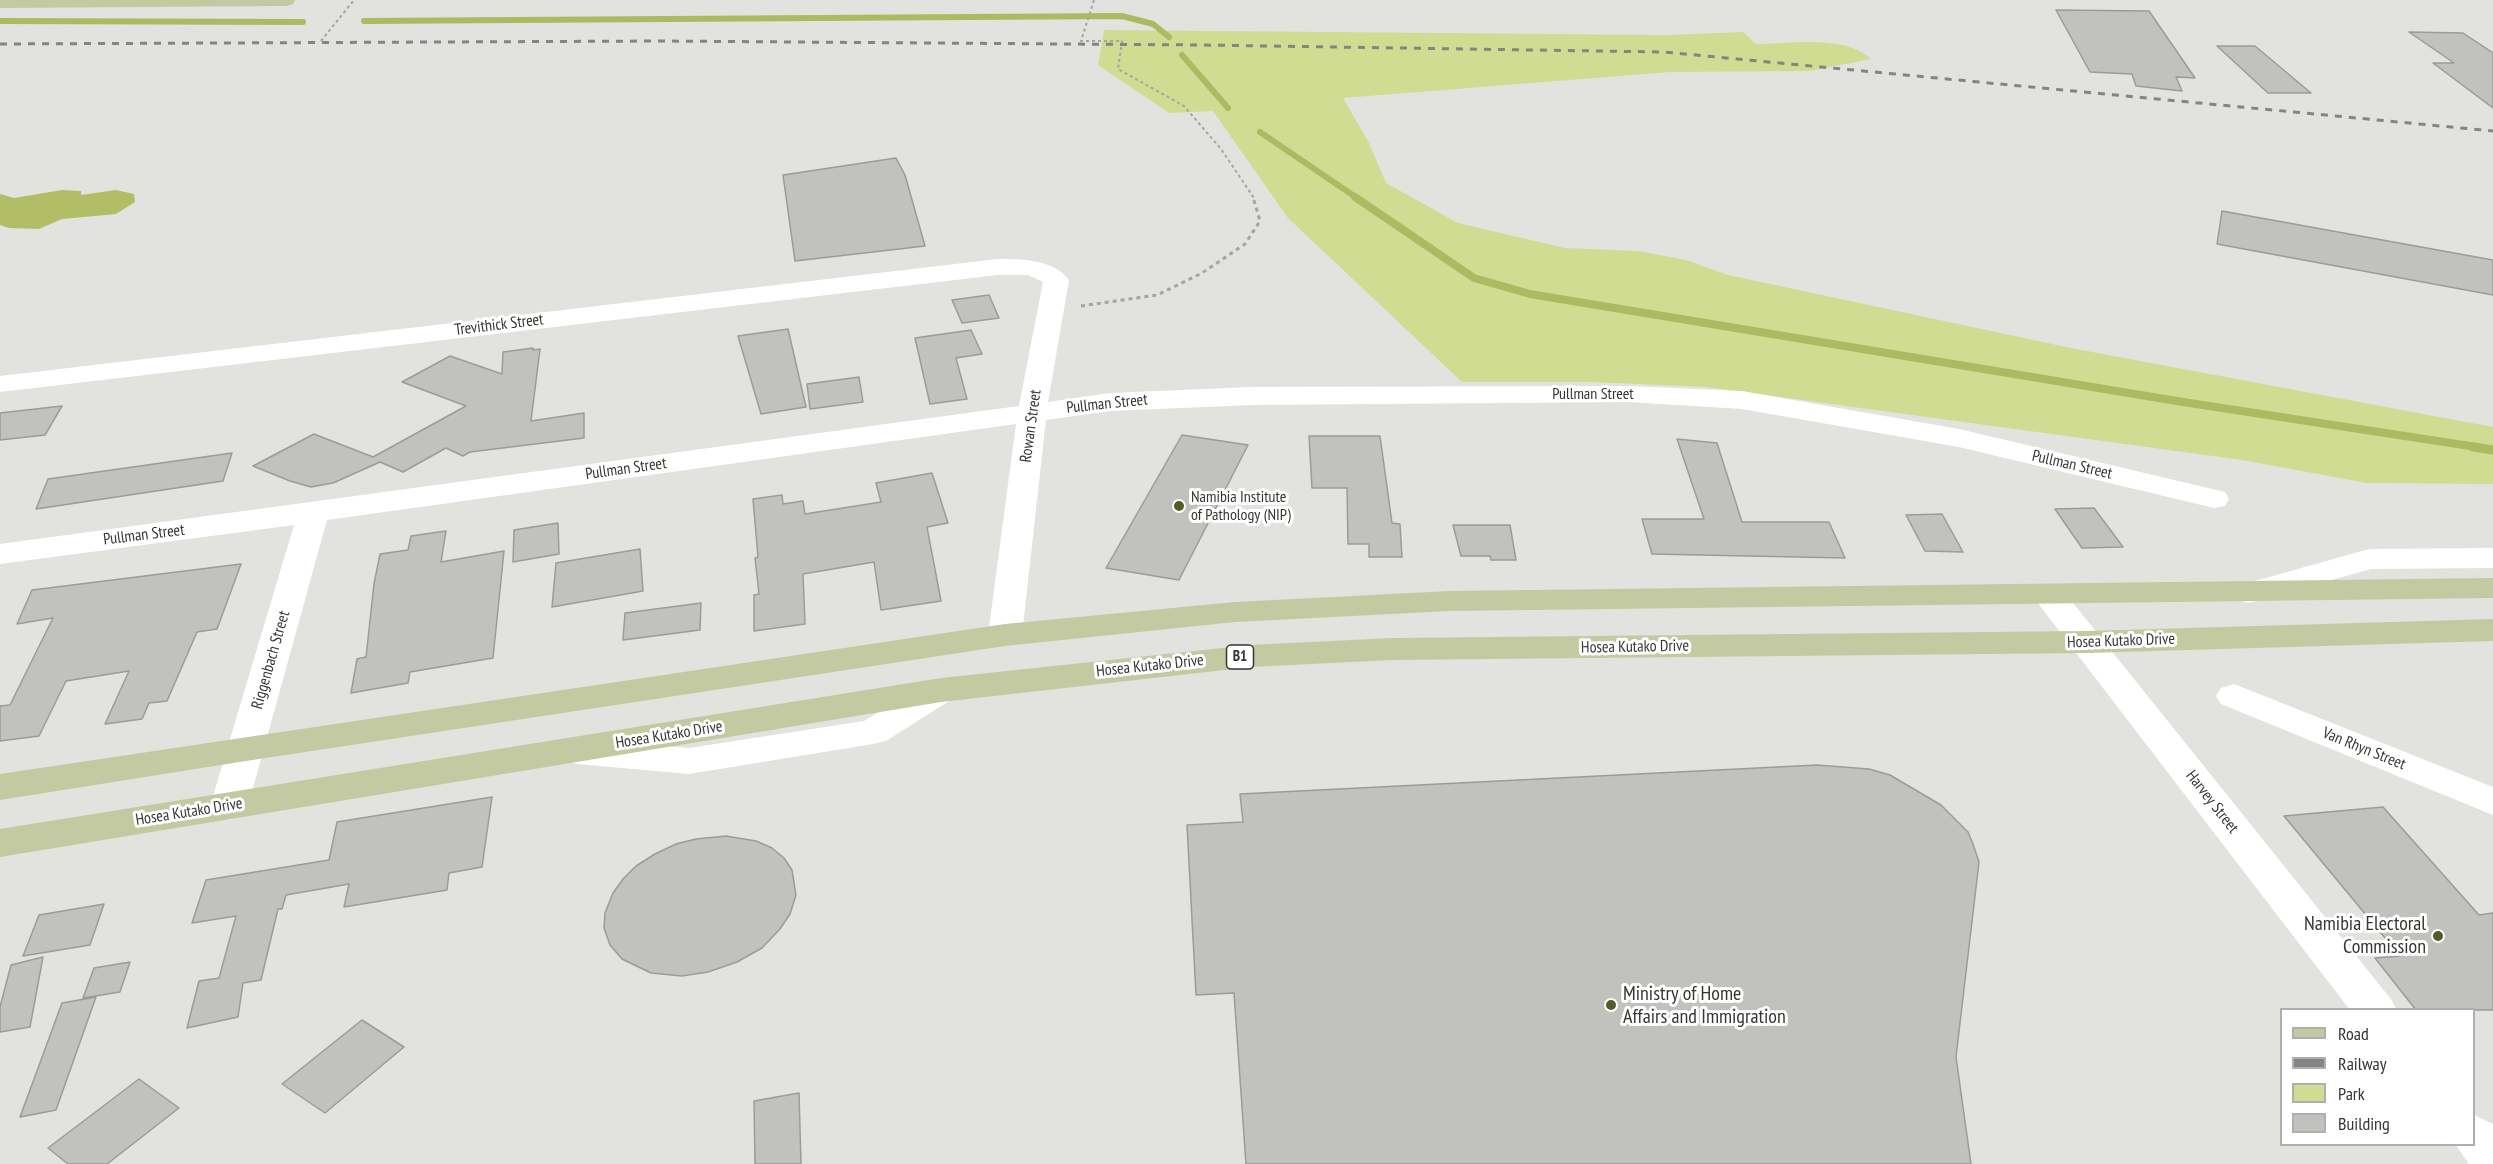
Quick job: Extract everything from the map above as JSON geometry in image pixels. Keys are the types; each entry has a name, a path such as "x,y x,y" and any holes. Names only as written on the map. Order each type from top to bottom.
{"main road":[{"path":"0,2 286,0"},
{"path":"0,787 246,747 1005,635 1235,612 1450,601 2249,593 2493,588"},
{"name":"Hosea Kutako Drive","path":"941,690 1251,656 1392,649 2086,642 2493,630"},
{"name":"Hosea Kutako Drive","path":"0,843 575,750"}],"street":[{"name":"Rowan Street","path":"998,267 1025,267 1045,271 1056,280 1032,412 1005,635"},
{"name":"Trevithick Street","path":"0,384 998,267"},
{"name":"Pullman Street","path":"0,554 313,513 1032,412 1121,401 1252,396 1628,394 1742,400 1959,438 2214,499"},
{"name":"Riggenbach Street","path":"229,806 313,513"},
{"path":"2249,593 2369,559 2493,558"},
{"name":"Harvey Street","path":"2049,595 2373,1008"},
{"path":"575,750 689,761 873,732 941,690"},
{"name":"Van Rhyn Street","path":"2234,696 2493,802"},
{"path":"2475,1136 2493,1159"}],"path":[{"path":"321,41 354,0"},
{"path":"1051,309 1157,295 1202,273 1245,244 1260,221 1254,198 1221,149 1184,106 1118,69 1122,41 1081,41 1094,0"}],"green space":[{"path":"1104,30 1665,35 1743,32 1756,44 1817,42 1847,46 1871,59 1810,71 1670,72 1343,98 1368,141 1386,183 1458,223 1565,248 1638,251 1686,260 1728,275 2071,348 2493,427 2493,484 2367,483 2242,460 1707,387 1590,382 1462,382 1288,218 1213,111 1169,113 1098,65"},
{"path":"62,190 81,191 81,195 116,190 134,194 135,202 116,214 62,219 39,229 9,228 0,225 0,194 14,198"}],"building":[{"path":"2056,10 2149,11 2195,78 2176,77 2182,91 2136,86 2132,74 2090,72"},
{"path":"2409,32 2463,33 2493,53 2493,108 2433,63 2454,63"},
{"path":"2217,46 2255,46 2311,93 2268,93"},
{"path":"896,158 905,175 925,246 795,261 783,175"},
{"path":"2222,211 2493,260 2493,295 2217,244"},
{"path":"989,295 999,318 962,323 952,300"},
{"path":"788,329 806,407 761,414 738,336"},
{"path":"971,330 982,354 956,358 967,399 930,404 915,338"},
{"path":"533,348 533,350 540,349 531,421 584,413 584,438 470,452 463,456 446,448 403,472 380,462 333,483 311,487 253,466 314,434 373,457 466,406 402,382 450,356 502,374 503,352"},
{"path":"859,377 863,402 810,409 807,384"},
{"path":"62,406 45,435 0,440 0,413"},
{"name":"Namibia Institute of Pathology (NIP)","path":"1182,435 1248,445 1179,580 1106,568"},
{"path":"1309,436 1380,436 1392,523 1400,524 1402,557 1369,557 1369,544 1348,544 1347,488 1312,488"},
{"path":"1677,439 1717,443 1742,522 1829,522 1845,558 1652,554 1642,519 1704,519"},
{"path":"232,453 223,481 36,509 48,479"},
{"path":"932,473 948,523 927,527 941,601 881,610 874,562 803,574 805,624 754,631 754,595 759,594 753,499 782,495 783,504 803,501 805,514 881,502 876,483"},
{"path":"2094,508 2123,547 2082,548 2055,509"},
{"path":"1942,514 1963,552 1925,551 1906,515"},
{"path":"558,523 559,554 513,562 514,530"},
{"path":"1453,525 1510,525 1516,560 1491,560 1490,556 1461,556"},
{"path":"446,531 441,562 504,551 493,658 410,672 408,683 351,693 357,659 366,657 374,584 380,554 408,550 411,536"},
{"path":"640,549 643,591 552,607 556,563"},
{"path":"241,564 217,629 197,632 167,701 149,703 142,719 105,724 129,671 66,681 39,736 0,741 0,706 10,705 53,618 17,624 32,590"},
{"path":"701,603 700,630 623,640 625,613"},
{"path":"1817,765 1869,769 1890,775 1941,805 1968,832 1973,844 1979,862 1956,1057 1971,1164 1246,1164 1234,993 1196,995 1187,825 1243,822 1240,794"},
{"path":"492,797 482,867 449,873 447,890 344,907 349,884 286,895 282,909 278,909 261,980 243,983 238,1017 187,1028 199,981 219,978 236,916 192,923 206,880 329,860 337,822"},
{"name":"Namibia Electoral Commission","path":"2383,807 2479,915 2493,913 2493,1010 2414,1008 2375,958 2400,956 2284,816"},
{"path":"726,836 756,841 772,848 784,858 792,870 796,895 790,914 780,929 762,948 737,962 708,972 682,976 651,973 622,959 610,945 604,928 605,913 613,893 623,879 636,866 676,844"},
{"path":"104,904 90,945 23,956 39,915"},
{"path":"43,957 30,1027 0,1032 0,1007 11,965"},
{"path":"130,962 120,992 83,998 94,968"},
{"path":"96,997 56,1110 20,1117 62,1003"},
{"path":"362,1020 404,1047 325,1113 282,1084"},
{"path":"139,1079 179,1108 107,1164 68,1164 48,1148"},
{"path":"799,1093 801,1164 755,1164 754,1101"}],"waterway":[{"path":"364,21 1122,16 1153,24 1169,37"},
{"path":"0,21 303,22"},
{"path":"1182,55 1228,108"},
{"path":"1260,132 1357,198"},
{"path":"1355,197 1474,278 1530,294 2183,402 2483,448"},
{"path":"2473,447 2493,450"}],"railway":[{"path":"0,44 659,41 1202,45 1664,52 2493,131"}],"place":[{"name":"Namibia Institute of Pathology (NIP)","path":"1179,506"},
{"name":"Namibia Electoral Commission","path":"2438,936"},
{"name":"Ministry of Home Affairs and Immigration","path":"1611,1005"}]}
